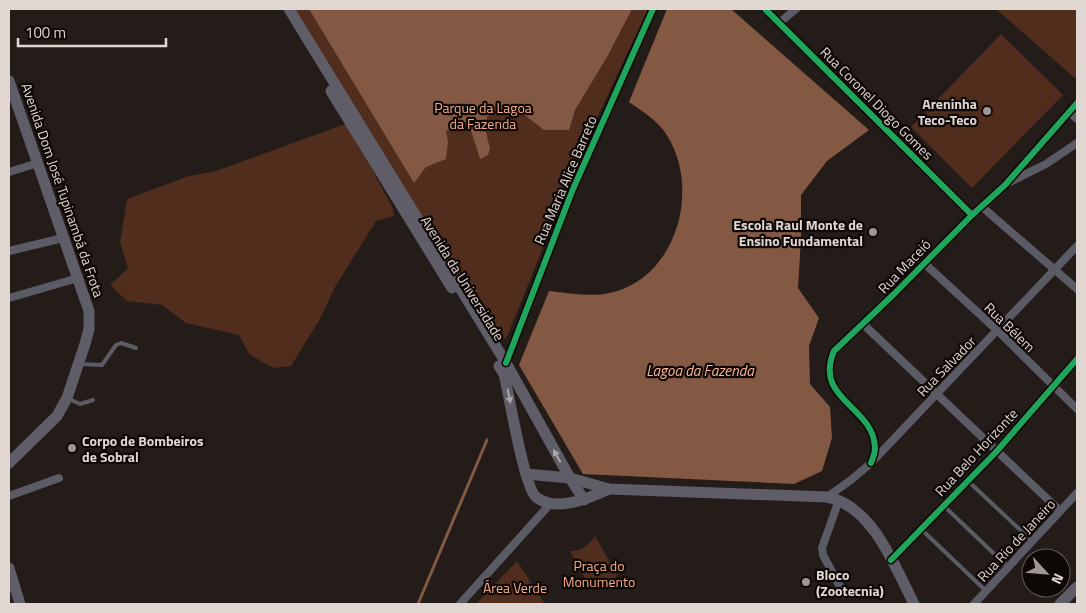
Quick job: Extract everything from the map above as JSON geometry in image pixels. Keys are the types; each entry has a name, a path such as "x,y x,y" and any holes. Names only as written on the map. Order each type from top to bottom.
{"main road":[{"name":"Avenida da Universidade","path":"280,9 504,374 526,474 533,493 537,498 551,504"},
{"name":"Avenida da Universidade","path":"289,9 506,363 584,500"},
{"name":"Avenida Dom José Tupinambá da Frota","path":"9,81 12,99 38,163 89,311 89,329 79,364 67,398 58,416 9,463"},
{"path":"526,474 570,478 609,488 827,497 839,500 849,505 863,518 882,543 914,604"},
{"path":"551,504 584,500 609,488"},
{"path":"9,568 20,604"},
{"path":"1060,604 1077,587"}],"street":[{"name":"Rua Maria Alice Barreto","path":"506,363 573,190 653,9"},
{"name":"Rua Coronel Diogo Gomes","path":"765,9 972,215"},
{"path":"779,23 796,9"},
{"name":"Rua Maceió","path":"871,463 875,449 873,437 868,426 830,381 828,371 834,351 1004,185 1077,103"},
{"path":"1070,112 1077,119"},
{"name":"Rua Maceió","path":"1004,185 1046,164 1077,142"},
{"path":"9,172 38,163"},
{"path":"981,206 1077,289"},
{"path":"9,251 63,238"},
{"name":"Rua Salvador","path":"827,497 871,463 998,331 1054,268 1077,246"},
{"name":"Rua Bélem","path":"924,263 998,331 1077,410"},
{"path":"9,298 78,278"},
{"path":"863,324 1060,511"},
{"name":"Rua Belo Horizonte","path":"891,560 996,452 1077,359"},
{"path":"9,496 59,478"},
{"name":"Rua Rio de Janeiro","path":"974,604 1077,493"},
{"path":"839,500 822,548 823,555 844,594"},
{"path":"460,604 551,504"}],"lane":[{"path":"79,364 102,365 116,345 121,343 136,348"},
{"path":"67,398 80,404 93,400"},
{"path":"968,481 1032,542"},
{"path":"944,506 1008,567"},
{"path":"921,529 986,591"}],"green space":[{"name":"Parque da Lagoa da Fazenda","path":"292,9 648,9 584,146 507,337 501,340 494,335"},
{"path":"996,9 1077,9 1077,80"},
{"name":"Areninha Teco-Teco","path":"1001,34 1063,95 972,188 911,127"},
{"path":"348,123 393,209 394,216 376,221 335,287 320,319 291,366 273,368 249,354 239,335 186,323 162,305 127,301 110,285 128,268 120,242 127,199 189,176 216,171"},
{"name":"Praça do Monumento","path":"595,536 617,575 612,584 602,589 589,586 570,551 584,547"},
{"name":"Área Verde","path":"517,561 545,604 476,604"}],"water":[{"path":"309,9 632,9 607,57 575,110 569,130 544,130 518,110 487,116 486,132 490,149 488,155 480,159 468,121 446,131 448,142 446,159 426,167 414,183"},
{"name":"Lagoa da Fazenda","path":"667,9 731,9 869,130 827,161 801,195 798,288 819,318 809,346 810,384 830,407 832,438 822,471 794,484 583,474 519,365 549,291 598,295 614,292 636,283 654,268 667,249 677,228 682,205 682,181 677,158 668,137 660,126 629,102"}],"waterway":[{"path":"418,604 487,440"}],"cycle path":[{"path":"506,363 573,189 653,9"},
{"path":"765,9 972,215"},
{"path":"871,463 875,448 872,434 865,422 837,392 831,381 830,368 834,351 1005,185 1077,103"},
{"path":"891,560 996,452 1077,359"}],"place":[{"name":"Areninha Teco-Teco","path":"987,111"},
{"name":"Escola Raul Monte de Ensino Fundamental","path":"873,232"},
{"name":"Corpo de Bombeiros de Sobral","path":"72,448"},
{"name":"Bloco (Zootecnia)","path":"806,582"}]}
